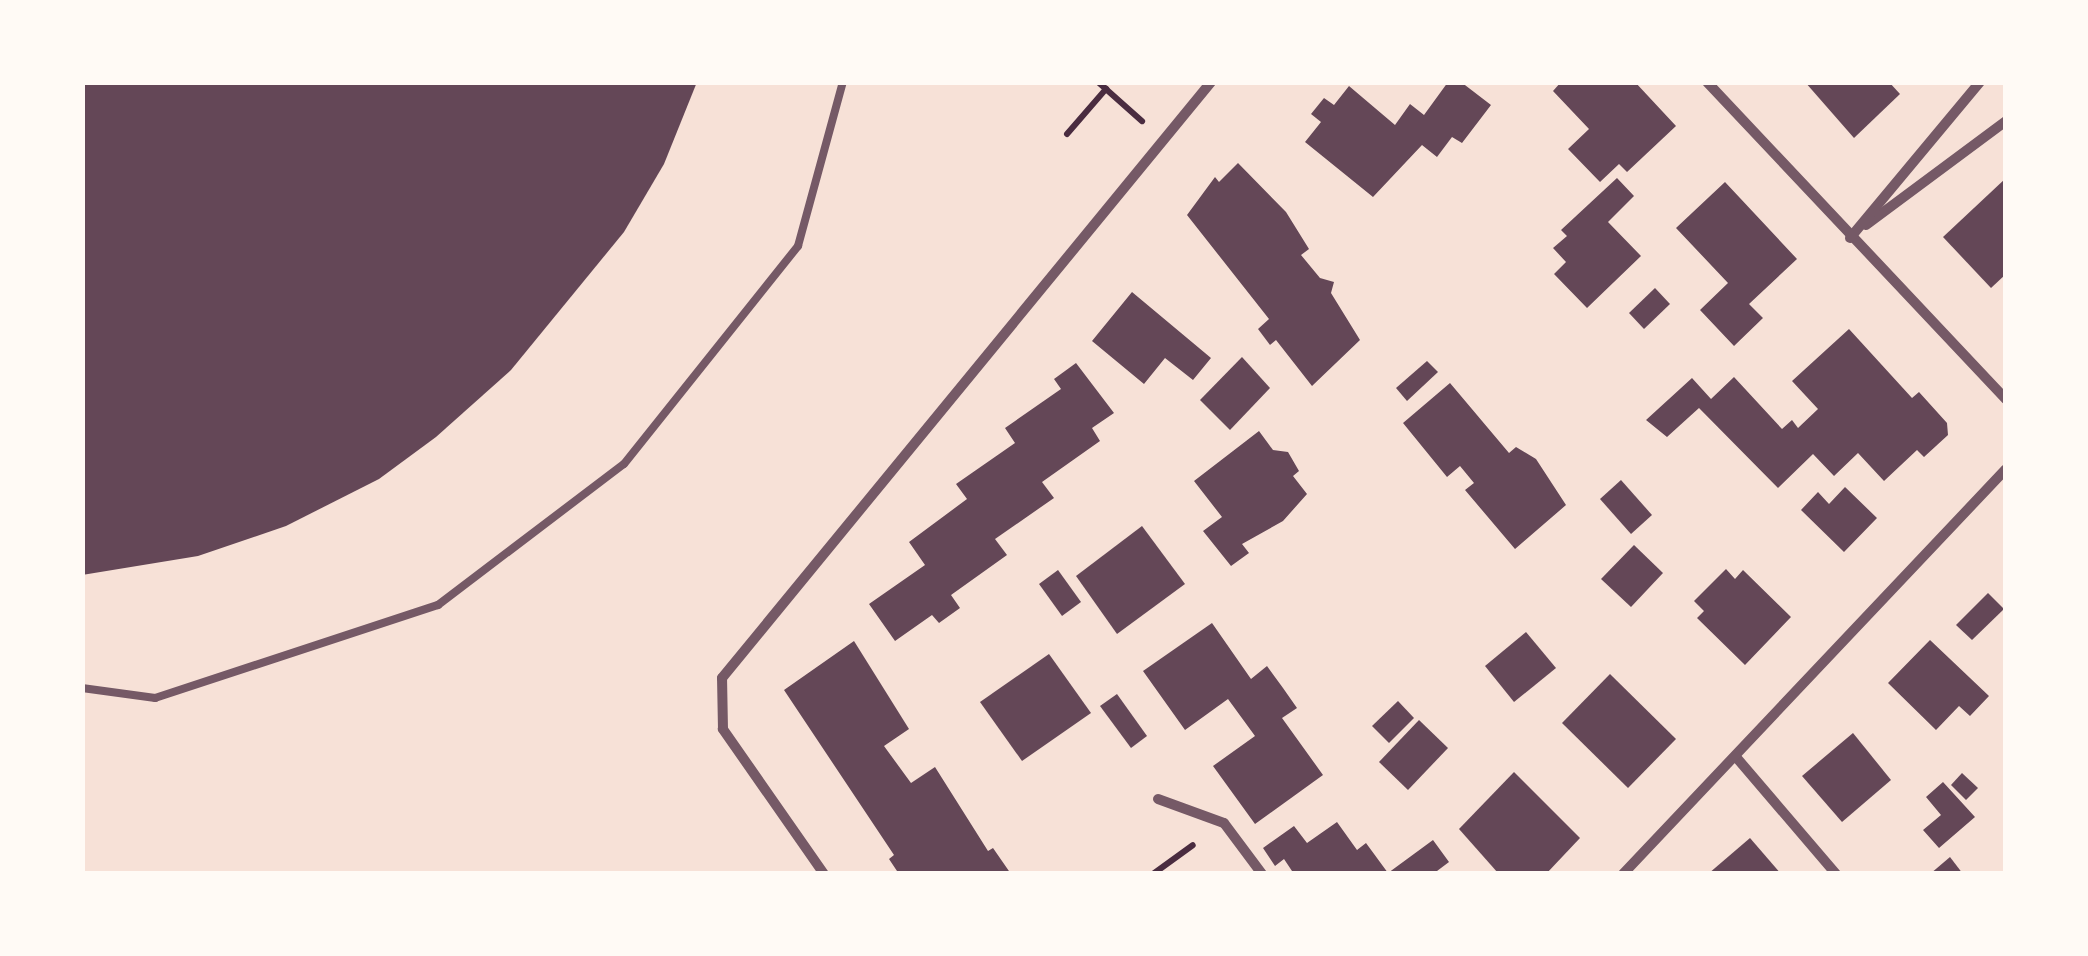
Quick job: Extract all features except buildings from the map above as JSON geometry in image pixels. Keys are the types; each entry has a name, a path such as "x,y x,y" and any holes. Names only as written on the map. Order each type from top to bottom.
{"street":[{"path":"824,874 723,728 718,694 732,664 1212,82"},
{"path":"1707,82 1850,238 2006,399"},
{"path":"1850,238 1980,82"},
{"path":"1850,238 2006,121"},
{"path":"1624,874 2006,469"},
{"path":"1736,758 1836,874"},
{"path":"1158,799 1224,823 1262,874"}],"lane":[{"path":"82,688 155,698 438,605 624,464 798,246 843,82"}],"path":[{"path":"1098,82 1164,140"},
{"path":"1066,134 1106,89"}]}
